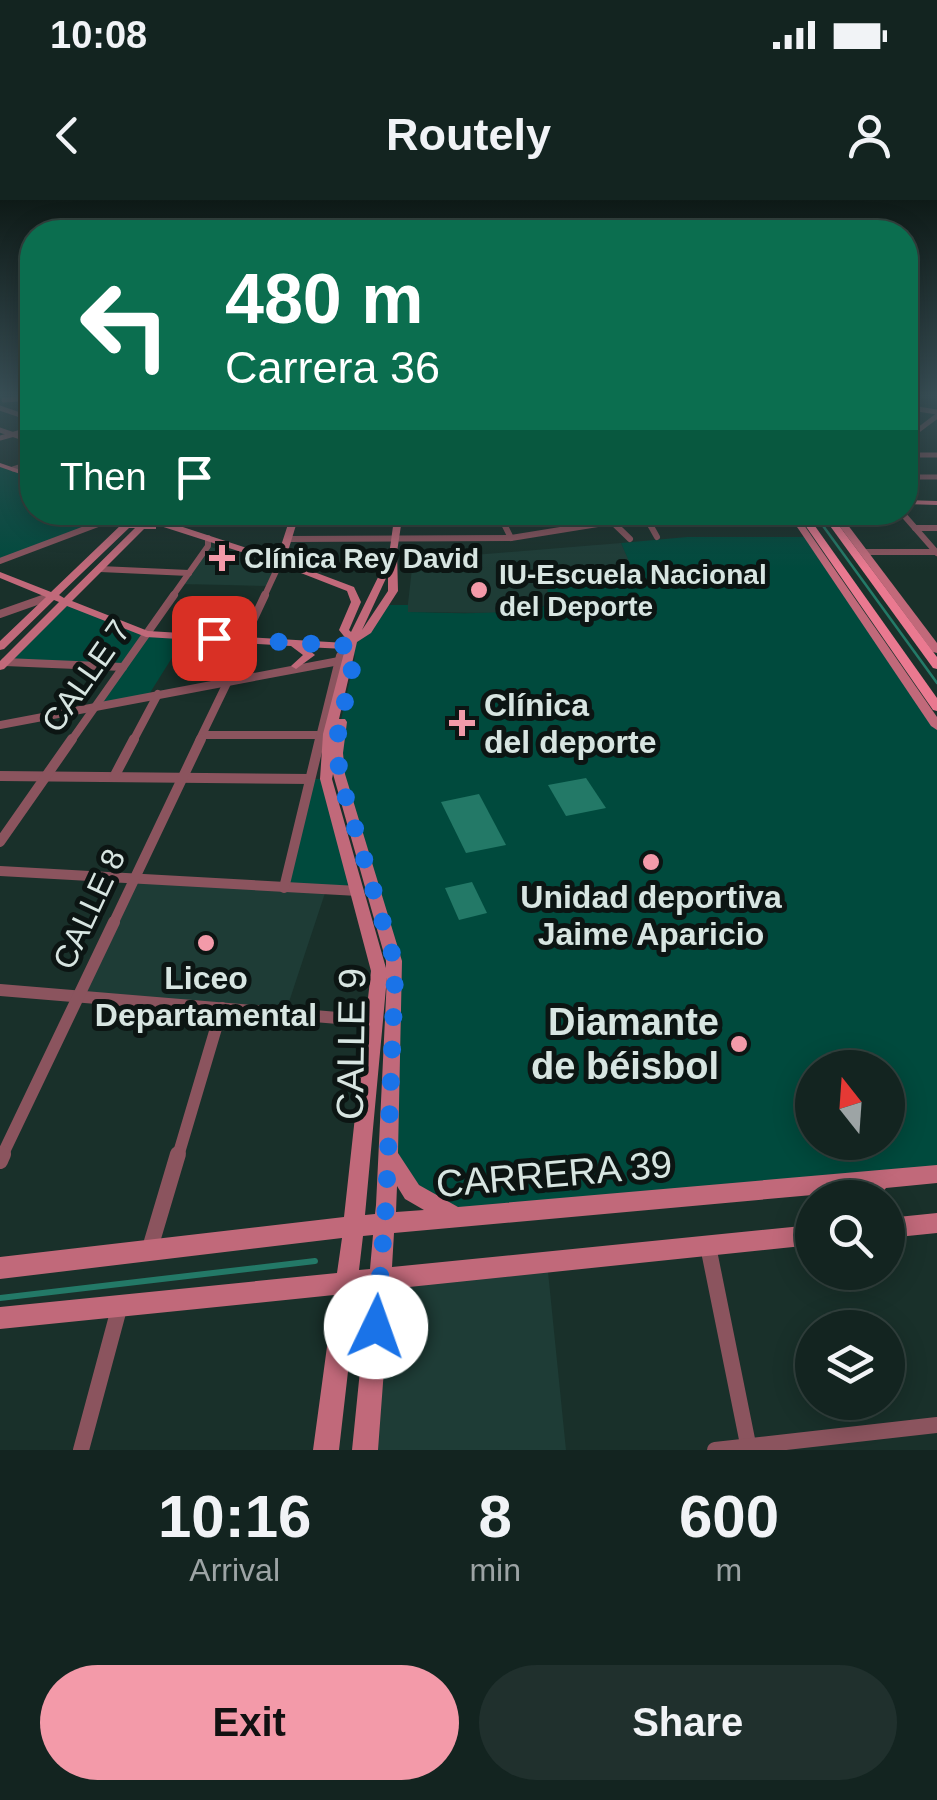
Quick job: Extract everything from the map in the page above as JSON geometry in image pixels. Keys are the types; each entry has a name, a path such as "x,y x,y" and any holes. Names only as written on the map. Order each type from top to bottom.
{"main road":[{"path":"0,465 20,472"},
{"path":"4,642 126,525"},
{"path":"2,664 100,569 139,525"},
{"path":"163,525 279,566 340,593 349,602 344,630 350,645"},
{"path":"177,525 208,542"},
{"path":"279,566 292,525"},
{"path":"0,575 146,634 350,645 366,631 390,598 397,525"},
{"path":"803,525 937,726"},
{"path":"838,525 937,665"},
{"path":"840,525 916,622 931,633 937,650"},
{"path":"815,542 937,707"},
{"path":"916,622 937,622"},
{"path":"294,644 310,654 296,666"},
{"name":"CALLE 9","path":"350,645 326,753 326,779 342,810 394,960 384,1224 364,1450"},
{"path":"922,686 922,703"},
{"name":"CALLE 9","path":"326,1450 354,1227 378,962 358,891 342,810"},
{"path":"386,1151 396,1173 412,1192 434,1208 460,1218"},
{"name":"CARRERA 39","path":"0,1268 354,1227 937,1174"},
{"path":"905,1226 937,1223"},
{"path":"0,1318 795,1237"}],"street":[{"path":"13,469 20,467"},
{"path":"0,561 95,525"},
{"path":"504,525 511,538"},
{"path":"287,539 511,538 591,525"},
{"path":"614,525 630,539"},
{"path":"650,525 658,538"},
{"path":"912,525 937,553"},
{"path":"915,528 937,528"},
{"name":"CALLE 7","path":"0,842 208,542"},
{"path":"863,552 937,553"},
{"path":"244,640 279,566"},
{"path":"100,569 188,573"},
{"path":"0,614 51,596"},
{"path":"284,888 338,661 350,645"},
{"path":"0,725 338,661"},
{"path":"2,664 123,667"},
{"name":"CALLE 8","path":"0,1161 228,681"},
{"path":"114,777 158,694"},
{"path":"202,735 320,736"},
{"path":"0,776 310,779"},
{"path":"0,871 358,891"},
{"path":"0,990 374,1021"},
{"path":"150,1248 222,1008"},
{"path":"708,1246 749,1448"},
{"path":"81,1450 120,1304"},
{"path":"715,1450 937,1426"}],"shaded area":[{"path":"0,465 20,472 20,525 91,525 0,561"},
{"name":"Unidad deportiva Jaime Aparicio","path":"687,537 807,537 937,726 937,1174 873,1180 795,1180 795,1187 460,1219 396,1173 394,987 353,826 338,734 355,656 349,650 384,605 408,605 408,612 514,611 549,605 546,574 635,575 621,543"},
{"name":"IU-Escuela Nacional del Deporte","path":"621,543 636,575 547,574 550,605 496,613 407,612 413,560"},
{"name":"Clínica Rey David","path":"208,546 277,569 270,586 181,584"},
{"path":"66,602 146,634 185,637 148,696 95,707 122,668 5,662"},
{"path":"586,778 606,808 566,816 548,785"},
{"path":"310,779 326,779 358,891 284,888"},
{"path":"479,794 506,845 466,853 441,802"},
{"name":"Liceo Departamental","path":"134,879 326,890 285,1014 79,996"},
{"path":"472,882 487,913 459,920 445,888"},
{"path":"547,1262 566,1450 365,1450 379,1278"}],"waterway":[{"path":"822,525 937,683"},
{"path":"0,1298 315,1261"}],"place":[{"name":"Clínica Rey David","path":"222,558"},
{"name":"IU-Escuela Nacional del Deporte","path":"479,590"},
{"name":"Clínica del deporte","path":"462,723"},
{"name":"Unidad deportiva Jaime Aparicio","path":"651,862"},
{"name":"Liceo Departamental","path":"206,943"},
{"name":"Diamante de béisbol","path":"739,1044"}],"route":[{"path":"214,638 350,646 355,655 338,734 339,774 394,960 395,976 386,1204 376,1327"}]}
